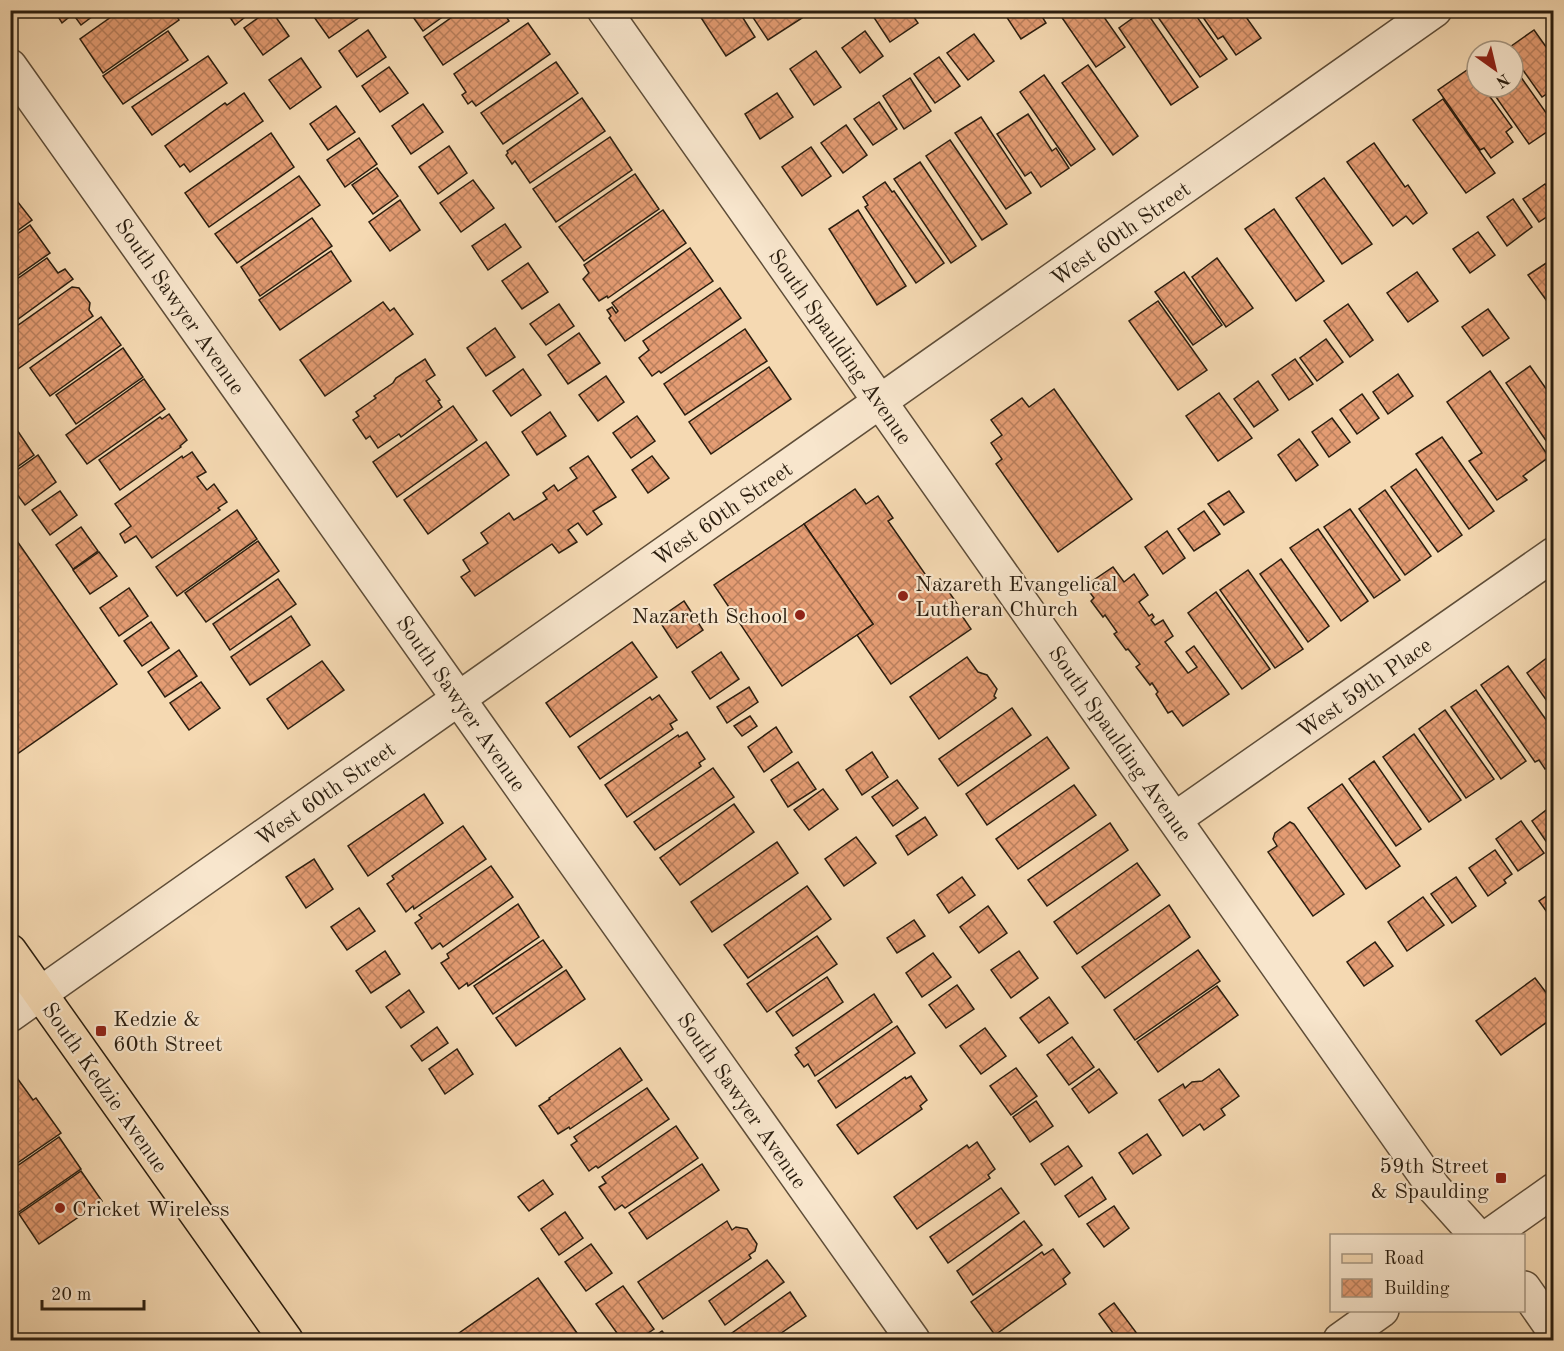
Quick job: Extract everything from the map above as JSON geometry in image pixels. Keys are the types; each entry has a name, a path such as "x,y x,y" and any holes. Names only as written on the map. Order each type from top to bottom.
{"main road":[{"name":"South Kedzie Avenue","path":"10,951 286,1341"}],"street":[{"name":"South Spaulding Avenue","path":"604,10 1434,1188 1475,1234"},
{"name":"West 60th Street","path":"10,1015 1435,10"},
{"name":"South Sawyer Avenue","path":"10,66 913,1341"},
{"name":"West 59th Place","path":"1174,819 1554,554"},
{"path":"1492,1234 1554,1190"},
{"path":"1525,1289 1554,1331"},
{"path":"1340,1341 1381,1312"}],"building":[{"path":"54,10 101,10 81,25 73,14 62,23"},
{"path":"121,10 173,10 179,20 103,73 80,39"},
{"path":"225,10 254,10 235,25"},
{"path":"269,10 289,36 263,55 244,28"},
{"path":"309,10 355,10 360,17 329,38"},
{"path":"408,10 452,10 423,31"},
{"path":"462,10 502,10 509,21 443,65 424,37"},
{"path":"696,10 738,10 755,37 726,56"},
{"path":"748,10 796,10 802,18 768,40"},
{"path":"875,10 909,10 918,23 890,42 871,13"},
{"path":"1008,10 1038,10 1046,23 1021,39 1004,13"},
{"path":"1059,10 1099,10 1125,47 1096,67 1058,12"},
{"path":"1144,10 1198,87 1171,105 1119,28"},
{"path":"1153,10 1192,10 1227,59 1200,77"},
{"path":"1198,10 1241,10 1261,38 1236,55 1223,36 1218,39"},
{"path":"528,23 550,54 476,106 472,101 468,104 462,95 466,92 454,74"},
{"path":"368,30 386,57 357,77 339,51"},
{"path":"1534,30 1554,58 1554,89 1542,97 1525,73 1525,39 1521,39"},
{"path":"168,31 188,60 123,104 103,76"},
{"path":"865,31 883,56 860,73 842,48"},
{"path":"974,34 994,61 968,80 947,53"},
{"path":"816,51 841,87 814,105 790,69"},
{"path":"208,56 227,83 152,135 132,107"},
{"path":"939,57 960,86 935,103 914,74"},
{"path":"301,58 321,87 290,109 269,80"},
{"path":"556,62 578,93 503,144 481,113"},
{"path":"1088,65 1138,136 1113,155 1062,83"},
{"path":"389,67 408,93 380,112 362,86"},
{"path":"1465,71 1465,99 1492,99 1512,127 1506,132 1513,142 1491,158 1484,148 1480,150 1438,90"},
{"path":"1044,75 1095,149 1071,166 1020,92"},
{"path":"910,78 931,111 904,129 883,96"},
{"path":"1525,83 1554,124 1554,127 1529,144 1497,99 1525,99"},
{"path":"244,93 263,121 190,172 184,164 180,167 165,146 225,103 227,105"},
{"path":"777,93 793,117 760,139 745,114"},
{"path":"582,98 605,131 530,183 515,161 512,164 506,155 507,151"},
{"path":"1443,99 1495,173 1466,193 1413,120"},
{"path":"879,102 897,129 873,145 854,119"},
{"path":"423,104 443,132 411,154 392,126"},
{"path":"336,106 355,132 328,150 310,124"},
{"path":"1028,114 1052,151 1056,148 1069,168 1041,187 1031,172 1025,176 997,134"},
{"path":"981,117 1031,193 1006,209 955,133"},
{"path":"846,125 867,155 843,173 821,143"},
{"path":"271,133 294,167 209,227 185,193"},
{"path":"610,137 632,170 556,222 533,189"},
{"path":"359,138 377,164 345,187 327,160"},
{"path":"950,140 1007,224 982,240 926,156"},
{"path":"1374,143 1405,187 1408,185 1427,213 1413,224 1406,216 1393,226 1347,162"},
{"path":"449,146 467,173 438,194 419,167"},
{"path":"811,147 831,176 802,196 782,167"},
{"path":"920,162 976,246 951,263 894,179"},
{"path":"377,168 398,196 373,214 352,185"},
{"path":"635,174 659,209 584,261 559,227"},
{"path":"299,176 320,205 237,263 215,234"},
{"path":"1324,178 1372,244 1342,264 1296,198"},
{"path":"473,180 494,208 461,232 440,203"},
{"path":"885,182 892,192 894,191 944,263 916,283 865,207 868,205 863,197"},
{"path":"1545,184 1554,197 1554,212 1539,222 1523,199"},
{"path":"10,192 32,220 10,236"},
{"path":"1513,199 1532,227 1507,246 1487,217"},
{"path":"400,200 420,230 390,251 369,222"},
{"path":"1274,209 1324,281 1296,301 1245,229"},
{"path":"663,210 686,243 608,298 607,296 599,301 583,279 589,273 584,265"},
{"path":"858,210 906,286 877,305 829,229"},
{"path":"312,218 332,246 260,296 241,267"},
{"path":"505,224 521,247 488,270 472,246"},
{"path":"30,225 50,253 10,281 10,239"},
{"path":"1478,232 1495,255 1470,273 1453,249"},
{"path":"690,248 713,281 625,341 609,318 611,316 607,310 612,307 616,313 618,311 612,303"},
{"path":"331,251 351,281 280,330 259,300"},
{"path":"47,258 58,273 65,269 73,279 10,325 10,284"},
{"path":"1217,258 1253,308 1226,327 1192,277"},
{"path":"1554,258 1554,301 1549,304 1528,275"},
{"path":"528,263 548,292 522,309 502,281"},
{"path":"1184,272 1222,325 1193,345 1155,292"},
{"path":"1417,272 1438,301 1408,322 1387,293"},
{"path":"72,287 79,288 90,303 89,310 93,316 12,373 10,371 10,331"},
{"path":"720,288 741,318 661,373 659,371 652,376 639,358 649,350 643,341"},
{"path":"1158,301 1207,370 1178,390 1129,321"},
{"path":"383,302 390,311 394,308 413,334 325,396 300,360"},
{"path":"559,304 574,326 546,345 530,324"},
{"path":"1348,304 1373,340 1350,357 1324,321"},
{"path":"1488,309 1509,338 1483,356 1462,327"},
{"path":"101,317 121,345 50,396 30,368"},
{"path":"495,328 515,357 486,376 467,348"},
{"path":"745,329 767,361 685,415 664,384"},
{"path":"579,333 600,363 568,384 548,355"},
{"path":"1326,339 1343,362 1317,381 1300,358"},
{"path":"123,348 143,377 76,424 56,395"},
{"path":"425,359 435,375 426,381 440,400 438,401 442,407 401,437 399,434 378,448 370,436 366,439 353,420 359,416 356,412 376,398 374,396 393,383 396,378"},
{"path":"1295,359 1313,384 1289,400 1272,375"},
{"path":"1530,366 1554,400 1554,452 1506,383"},
{"path":"769,367 791,399 711,454 689,422"},
{"path":"523,369 541,395 511,416 493,391"},
{"path":"1490,371 1549,457 1523,476 1527,480 1497,500 1469,461 1482,453 1447,402"},
{"path":"1398,374 1413,396 1388,414 1373,392"},
{"path":"606,376 624,402 598,421 579,395"},
{"path":"144,379 165,409 87,464 66,435"},
{"path":"1258,381 1278,410 1254,427 1234,399"},
{"path":"1054,389 1132,499 1058,552 996,464 1002,459 991,443 1002,435 991,420 1022,398 1029,407"},
{"path":"1219,393 1252,438 1218,461 1186,416"},
{"path":"1362,394 1379,418 1357,434 1340,410"},
{"path":"453,406 477,440 397,497 373,462"},
{"path":"550,412 566,436 537,455 522,432"},
{"path":"169,414 187,440 181,447 120,490 99,460 160,417 162,419"},
{"path":"637,416 655,441 631,458 613,433"},
{"path":"1332,418 1350,442 1329,457 1312,432"},
{"path":"15,427 34,455 10,472 10,430"},
{"path":"1442,437 1494,511 1469,529 1416,454"},
{"path":"1299,439 1318,465 1296,481 1278,455"},
{"path":"486,442 509,475 428,534 404,500"},
{"path":"192,452 206,472 197,477 207,490 214,484 227,502 218,508 220,510 152,558 136,536 125,543 120,534 131,526 115,504 182,456 183,458"},
{"path":"38,455 56,482 25,505 10,485 10,475"},
{"path":"588,456 616,497 593,511 602,524 587,535 578,523 568,530 577,542 559,553 552,544 475,596 461,577 470,571 463,560 488,543 481,533 509,513 514,520 547,499 543,493 554,485 558,491 577,478 570,468"},
{"path":"652,456 669,478 648,493 632,470"},
{"path":"1416,469 1462,535 1438,552 1391,487"},
{"name":"Nazareth Evangelical Lutheran Church","path":"855,489 866,504 878,496 893,518 888,521 932,584 940,579 971,629 891,684 857,635 873,624 804,524"},
{"path":"1385,490 1431,556 1405,575 1359,509"},
{"path":"60,491 77,515 50,535 32,510"},
{"path":"1229,491 1244,512 1224,525 1208,504"},
{"path":"1350,509 1400,580 1374,598 1324,527"},
{"path":"237,510 257,539 177,596 156,567"},
{"path":"1204,511 1220,534 1194,551 1178,529"},
{"path":"804,524 873,624 782,686 714,585"},
{"path":"81,527 98,551 73,569 56,545"},
{"path":"1318,529 1368,601 1341,621 1290,548"},
{"path":"10,531 117,684 10,759"},
{"path":"1167,531 1185,558 1163,574 1145,547"},
{"path":"258,541 279,571 206,622 185,593"},
{"path":"99,552 117,576 90,594 73,570"},
{"path":"1281,559 1329,626 1308,642 1260,574"},
{"path":"1113,567 1124,582 1134,574 1148,595 1139,602 1149,616 1152,614 1154,617 1151,620 1155,625 1163,620 1173,636 1165,642 1188,673 1197,667 1186,652 1194,646 1229,694 1183,726 1172,711 1168,713 1152,683 1150,685 1136,667 1140,664 1114,634 1117,632 1105,615 1103,617 1091,601 1094,598 1085,586"},
{"path":"1248,570 1303,649 1275,668 1220,590"},
{"path":"278,579 296,604 230,650 213,624"},
{"path":"129,588 148,616 119,636 100,608"},
{"path":"1216,592 1270,669 1242,689 1188,613"},
{"path":"684,601 703,630 677,648 658,619"},
{"path":"291,616 310,645 250,685 231,657"},
{"path":"151,622 169,648 142,666 124,641"},
{"path":"632,642 657,677 570,737 546,703"},
{"path":"179,650 197,676 165,697 148,672"},
{"path":"721,652 739,679 710,699 692,672"},
{"path":"1552,654 1554,656 1554,711 1527,673"},
{"path":"967,657 978,672 987,675 997,689 994,696 996,698 939,739 910,697"},
{"path":"322,661 344,690 288,729 267,699"},
{"path":"1508,666 1554,731 1554,763 1545,769 1539,760 1535,762 1481,685"},
{"path":"201,682 220,708 189,730 170,703"},
{"path":"749,687 758,702 727,723 717,707"},
{"path":"1476,690 1526,761 1501,779 1451,707"},
{"path":"659,695 677,720 670,724 673,729 600,779 578,747 650,697 652,700"},
{"path":"1012,708 1031,735 958,786 939,759"},
{"path":"1445,710 1494,779 1466,798 1419,729"},
{"path":"750,716 757,726 742,736 734,726"},
{"path":"776,727 792,752 764,772 748,747"},
{"path":"687,732 705,759 699,763 701,766 627,817 605,785 678,735 679,737"},
{"path":"1414,734 1461,800 1429,822 1383,757"},
{"path":"1047,737 1069,768 987,825 966,794"},
{"path":"872,752 888,777 862,795 846,770"},
{"path":"1374,761 1421,829 1396,846 1349,779"},
{"path":"798,762 816,789 788,807 771,780"},
{"path":"713,768 734,797 655,850 634,822"},
{"path":"897,780 918,808 893,826 872,797"},
{"path":"1342,784 1400,866 1366,889 1308,808"},
{"path":"1074,785 1096,815 1018,869 996,839"},
{"path":"823,789 838,809 809,830 794,810"},
{"path":"424,794 443,823 368,876 348,846"},
{"path":"734,804 754,832 680,885 660,858"},
{"path":"1554,804 1554,845 1550,847 1532,821"},
{"path":"925,817 937,835 908,855 896,836"},
{"path":"1521,821 1544,853 1518,871 1496,839"},
{"path":"1290,822 1294,824 1344,894 1313,916 1268,852 1277,846 1273,839 1275,833"},
{"path":"1110,823 1128,850 1047,906 1028,880"},
{"path":"463,826 486,859 414,909 413,906 406,912 387,884 394,879 392,876"},
{"path":"856,837 876,863 844,886 825,859"},
{"path":"777,842 798,873 712,932 691,902"},
{"path":"1495,850 1512,874 1504,880 1506,883 1488,896 1469,868"},
{"path":"314,859 333,889 306,908 286,877"},
{"path":"1137,863 1160,895 1077,954 1054,922"},
{"path":"491,866 513,897 443,947 440,943 432,949 415,923 422,918 419,915"},
{"path":"962,877 975,895 949,913 937,895"},
{"path":"1456,877 1476,906 1452,923 1431,894"},
{"path":"807,886 831,919 748,978 724,945"},
{"path":"1554,891 1554,922 1539,901"},
{"path":"1423,897 1444,925 1407,951 1388,922"},
{"path":"518,904 539,937 468,986 467,983 459,989 441,963 449,958 447,954"},
{"path":"1169,905 1190,937 1105,998 1082,967"},
{"path":"988,906 1007,933 979,953 960,927"},
{"path":"359,908 375,931 347,950 331,927"},
{"path":"914,920 925,936 897,953 887,938"},
{"path":"817,936 837,964 767,1012 747,984"},
{"path":"543,940 562,967 493,1014 474,986"},
{"path":"1375,942 1393,966 1364,986 1347,962"},
{"path":"1198,950 1220,981 1135,1040 1114,1010"},
{"path":"385,951 400,974 371,993 356,971"},
{"path":"1019,951 1038,978 1011,998 991,970"},
{"path":"933,953 951,977 922,997 906,973"},
{"path":"566,970 585,999 516,1046 496,1018"},
{"path":"827,977 843,1002 793,1036 776,1012"},
{"path":"1535,978 1554,1003 1554,1017 1501,1055 1476,1021"},
{"path":"957,985 974,1009 946,1028 929,1005"},
{"path":"1217,986 1238,1015 1158,1072 1137,1042"},
{"path":"409,990 424,1012 401,1028 386,1007"},
{"path":"874,994 892,1022 815,1076 808,1064 804,1067 795,1055 799,1052 796,1048"},
{"path":"1049,997 1068,1023 1039,1043 1020,1018"},
{"path":"897,1026 915,1053 836,1108 818,1081"},
{"path":"437,1027 448,1043 422,1061 411,1046"},
{"path":"985,1028 1006,1056 981,1074 960,1046"},
{"path":"1072,1037 1094,1067 1069,1085 1047,1055"},
{"path":"620,1048 642,1080 570,1129 569,1127 558,1134 539,1106"},
{"path":"457,1049 473,1074 445,1094 429,1069"},
{"path":"1016,1068 1037,1096 1011,1115 990,1086"},
{"path":"1099,1069 1117,1093 1089,1113 1072,1089"},
{"path":"1219,1069 1239,1096 1221,1109 1225,1115 1204,1130 1200,1124 1183,1136 1159,1100 1183,1084 1185,1088 1192,1082 1202,1081"},
{"path":"12,1071 33,1100 36,1098 61,1133 10,1168 10,1072"},
{"path":"911,1076 927,1100 920,1106 922,1109 858,1154 837,1125 905,1077 906,1079"},
{"path":"647,1088 669,1119 598,1168 596,1166 589,1171 571,1145 577,1141 574,1137"},
{"path":"1036,1101 1053,1126 1030,1142 1013,1117"},
{"path":"676,1126 698,1158 625,1208 622,1205 615,1210 599,1187 606,1183 602,1177"},
{"path":"1147,1134 1161,1155 1133,1174 1119,1153"},
{"path":"59,1137 81,1169 10,1218 10,1171"},
{"path":"977,1142 995,1169 988,1175 990,1178 917,1229 894,1197 967,1145 969,1148"},
{"path":"1068,1146 1082,1166 1055,1185 1041,1164"},
{"path":"702,1164 719,1190 647,1239 629,1213"},
{"name":"Cricket Wireless","path":"81,1171 102,1201 39,1244 19,1214"},
{"path":"1092,1177 1106,1199 1079,1217 1065,1196"},
{"path":"543,1180 553,1194 529,1211 518,1197"},
{"path":"1001,1188 1019,1213 948,1263 930,1237"},
{"path":"1114,1206 1129,1228 1104,1247 1087,1224"},
{"path":"565,1212 583,1238 559,1255 541,1229"},
{"path":"727,1221 732,1230 736,1227 747,1229 757,1244 755,1251 749,1255 751,1258 663,1319 638,1282"},
{"path":"1024,1221 1042,1245 973,1295 957,1271"},
{"path":"591,1244 612,1273 586,1291 565,1262"},
{"path":"1053,1249 1070,1273 1063,1279 1066,1284 995,1335 971,1302 1042,1252 1044,1255"},
{"path":"767,1260 784,1282 725,1325 709,1301"},
{"path":"538,1278 582,1340 449,1340"},
{"path":"623,1286 654,1329 638,1340 622,1340 596,1304"},
{"path":"790,1292 806,1316 771,1340 737,1340 732,1333"},
{"path":"1114,1303 1138,1335 1130,1340 1118,1340 1099,1314"},
{"path":"662,1331 669,1340 649,1340"}],"place":[{"name":"Nazareth Evangelical Lutheran Church","path":"903,596"},
{"name":"Nazareth School","path":"800,615"},
{"name":"Kedzie & 60th Street","path":"101,1031"},
{"name":"59th Street & Spaulding","path":"1501,1178"},
{"name":"Cricket Wireless","path":"60,1208"}]}
